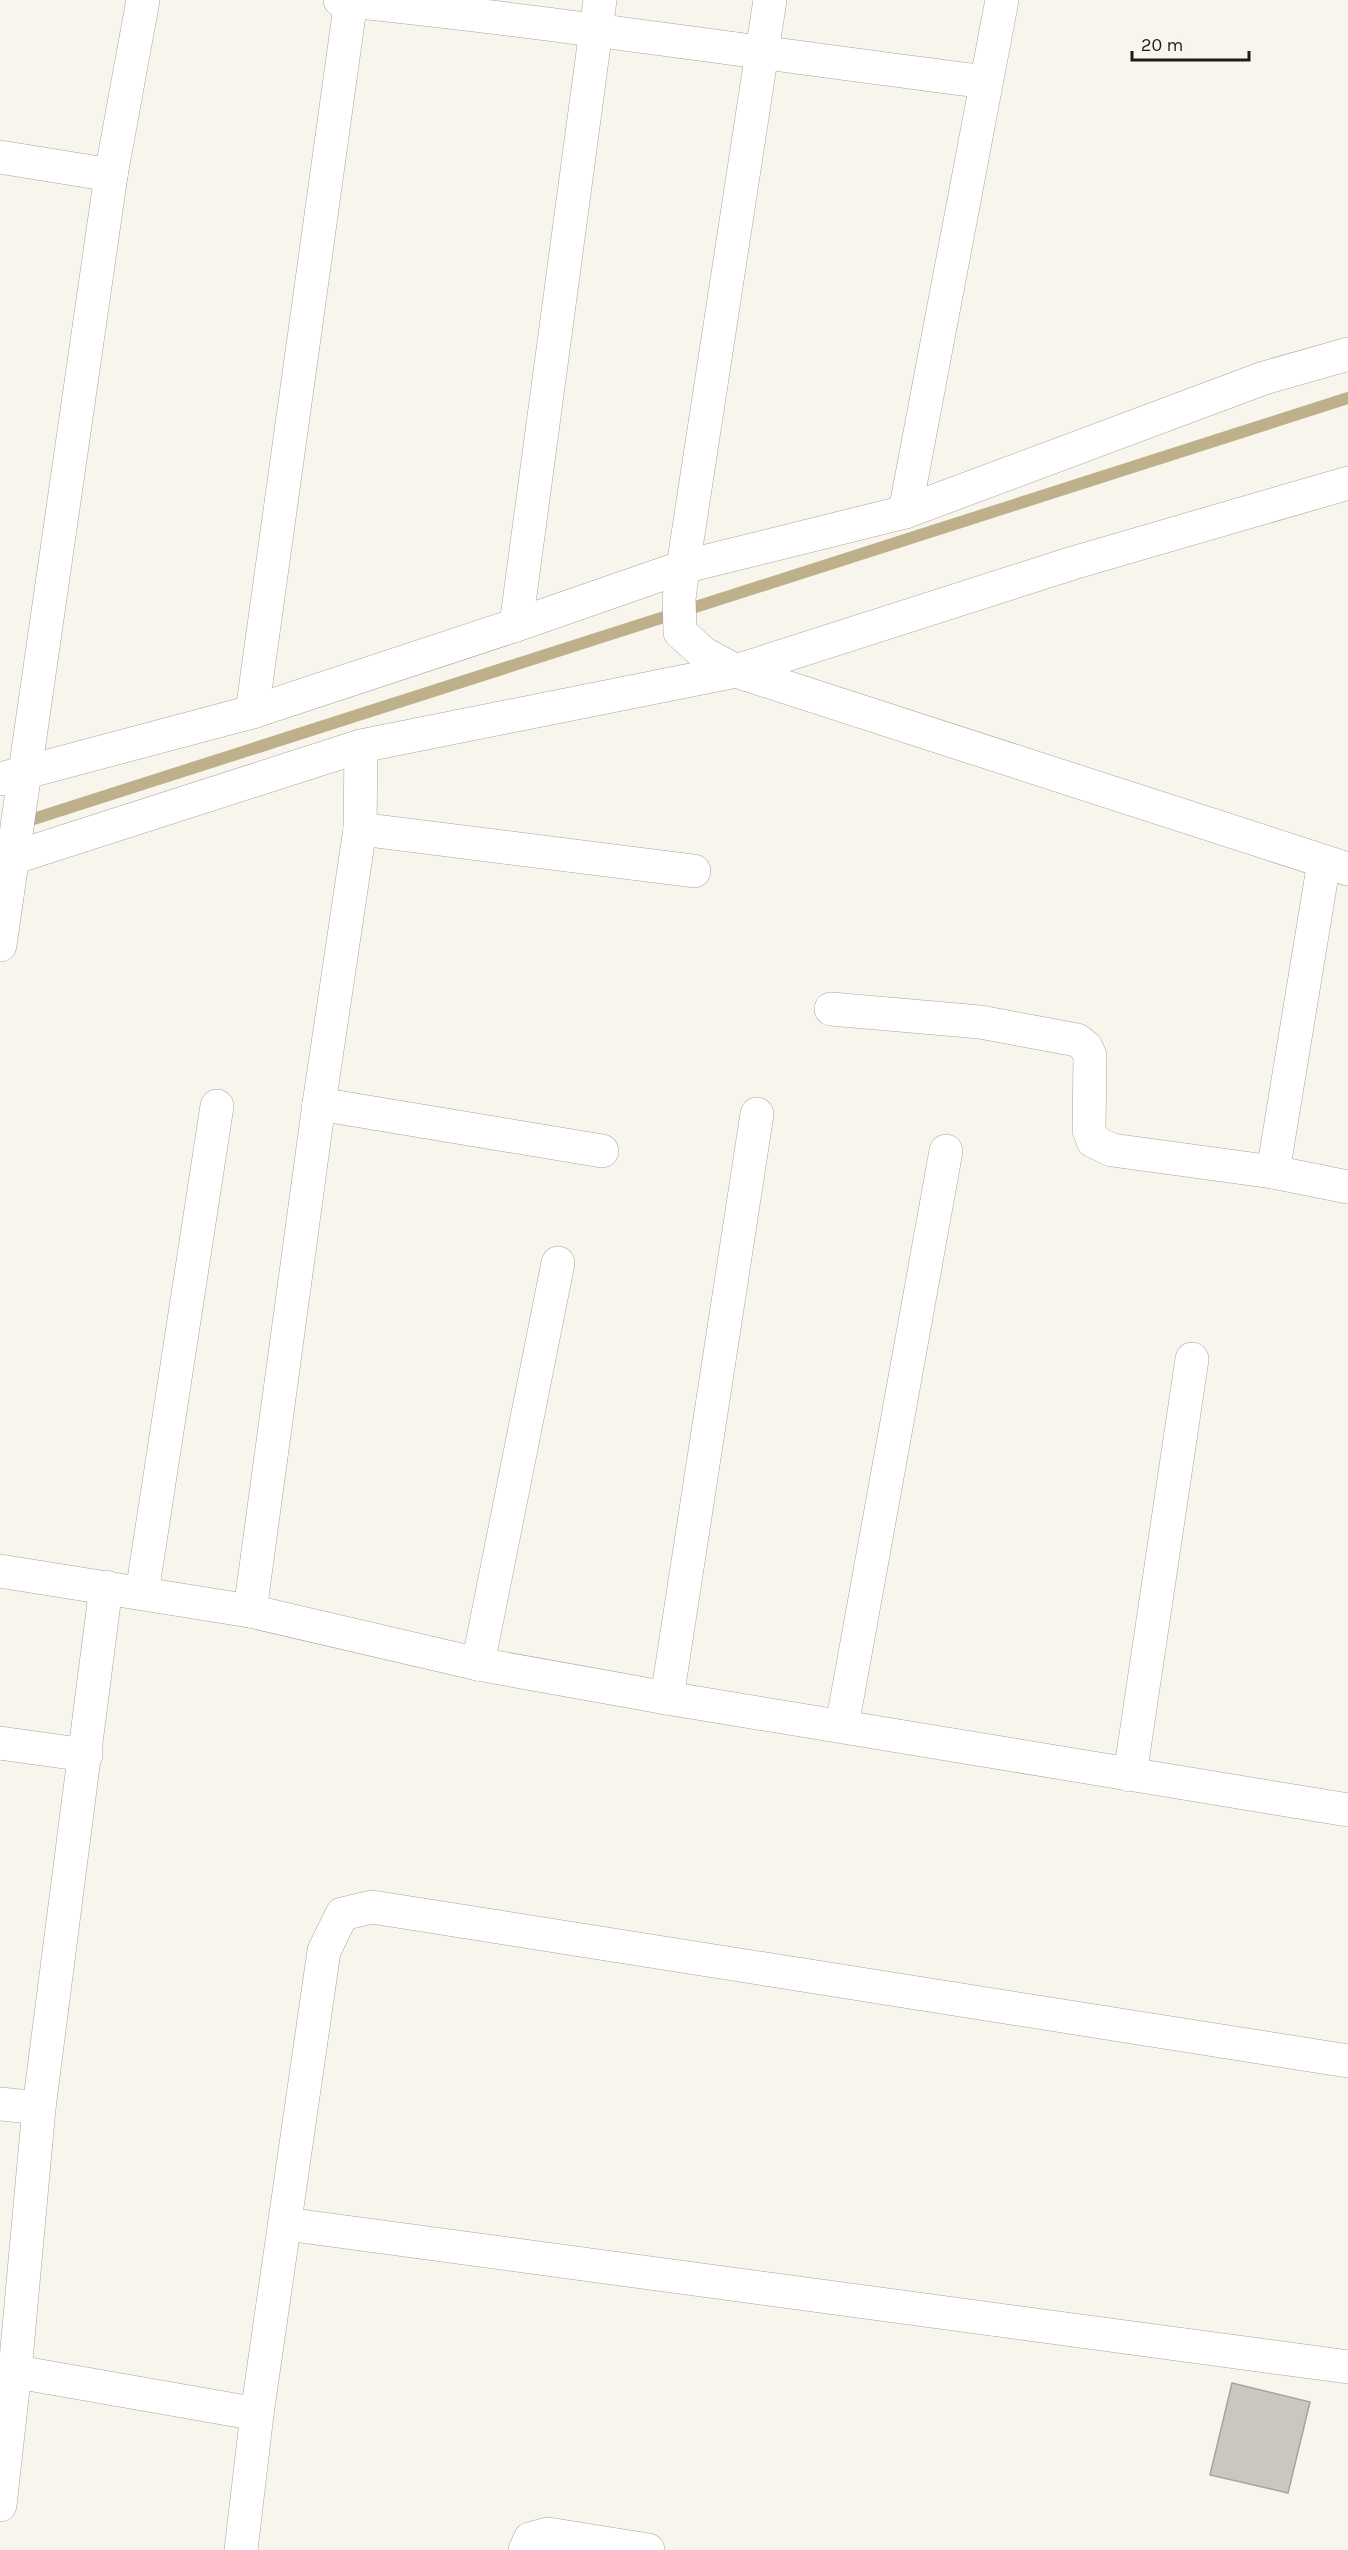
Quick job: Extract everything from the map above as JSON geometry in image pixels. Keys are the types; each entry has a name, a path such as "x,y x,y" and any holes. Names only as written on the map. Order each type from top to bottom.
{"street":[{"path":"0,945 12,842 12,775 111,175 143,0"},
{"path":"252,712 347,0 598,14 763,54 986,82"},
{"path":"770,0 681,583 680,632 703,653 736,671 1336,865 1273,1172"},
{"path":"905,512 1002,0"},
{"path":"516,625 598,14"},
{"path":"0,157 111,175"},
{"path":"12,775 252,712 516,625 681,583 905,512 1264,378 1348,354"},
{"path":"12,842 362,746 736,671 1073,562 1348,483"},
{"path":"250,1611 319,1104 360,829 362,746"},
{"path":"360,829 694,871"},
{"path":"831,1009 980,1022 1077,1040 1086,1047 1090,1056 1089,1130 1093,1141 1112,1150 1273,1172 1348,1188"},
{"path":"319,1104 602,1150"},
{"path":"142,1593 217,1106"},
{"path":"667,1698 756,1114"},
{"path":"842,1726 946,1151"},
{"path":"478,1664 558,1263"},
{"path":"1130,1775 1192,1359"},
{"path":"0,1570 250,1611 478,1664 667,1698 1348,1810"},
{"path":"0,2505 8,2370 106,1587"},
{"path":"0,1743 86,1755"},
{"path":"241,2550 257,2414 324,1951 342,1914 372,1907 1348,2061"},
{"path":"0,2104 39,2108"},
{"path":"286,2224 1348,2367"},
{"path":"8,2370 257,2414"},
{"path":"525,2550 530,2539 548,2534 648,2550"}],"building":[{"path":"1232,2383 1310,2402 1288,2493 1210,2475"}],"waterway":[{"path":"21,823 1348,398"}]}
